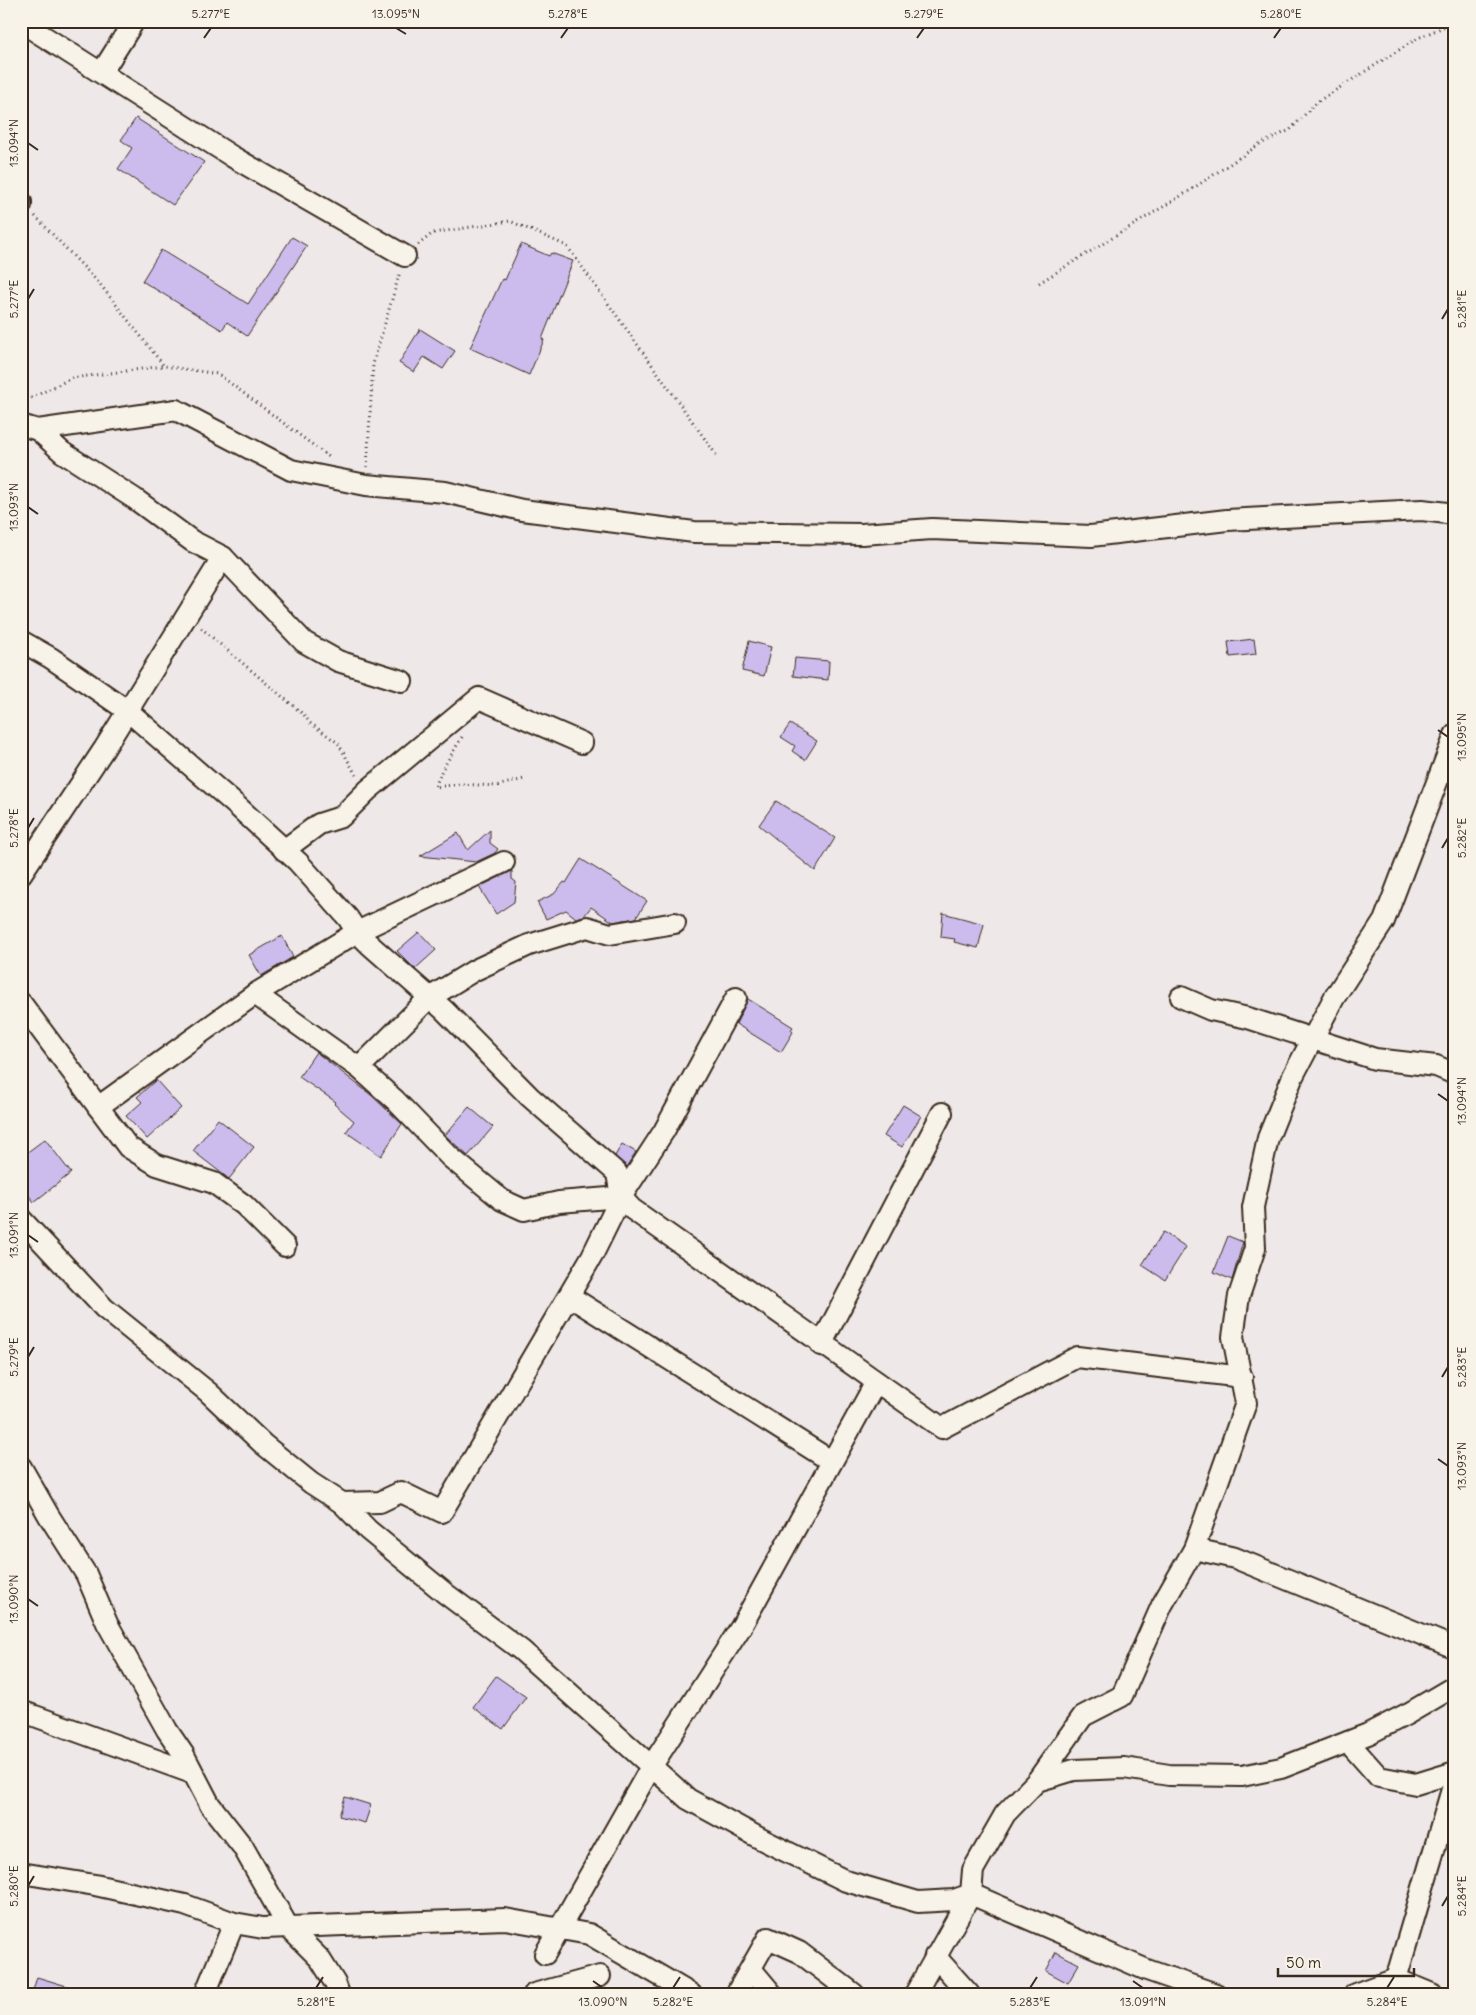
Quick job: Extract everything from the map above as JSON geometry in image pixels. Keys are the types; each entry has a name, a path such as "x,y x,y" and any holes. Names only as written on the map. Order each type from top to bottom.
{"street":[{"path":"102,72 134,21"},
{"path":"21,22 233,157 405,256"},
{"path":"30,427 176,410 291,470 366,485 444,492 522,510 694,532 862,534 932,529 1091,536 1227,520 1422,510 1455,514"},
{"path":"30,427 62,452 135,500 192,541 223,557 304,642 338,661 402,681"},
{"path":"21,874 188,616 223,557"},
{"path":"21,641 51,658 128,710 298,862 348,918 357,932 444,1010 530,1097 617,1173 621,1197 632,1210 821,1345 942,1428 1077,1357 1242,1377"},
{"path":"284,850 319,824 342,817 368,790 479,698 582,743"},
{"path":"915,1994 971,1894 973,1870 1005,1814 1037,1781 1083,1716 1122,1696 1162,1605 1194,1549 1246,1403 1233,1337 1239,1296 1255,1248 1253,1207 1268,1138 1293,1076 1312,1038 1334,998 1384,921 1455,735"},
{"path":"98,1107 255,994 357,932 504,862"},
{"path":"359,1068 429,998 475,970 529,946 587,927 610,934 675,923"},
{"path":"255,994 359,1068 395,1100 450,1157 502,1200 524,1210 559,1202 621,1197"},
{"path":"1181,997 1210,1010 1248,1018 1375,1059 1436,1066 1455,1074"},
{"path":"342,1503 380,1502 401,1492 442,1512 592,1256 621,1197 664,1131 736,998"},
{"path":"21,1003 128,1147 157,1165 214,1183 244,1205 285,1246"},
{"path":"821,1345 942,1113"},
{"path":"21,1218 104,1308 208,1392 263,1444 311,1483 342,1503 368,1530 446,1594 521,1650 688,1799 761,1839 846,1881 918,1902 954,1900 971,1894 1147,1970 1216,1994"},
{"path":"569,1296 831,1461"},
{"path":"544,1954 651,1767 741,1627 876,1382"},
{"path":"21,1468 86,1574 107,1623 167,1730 184,1755 210,1805 243,1847 288,1927 320,1960 339,1994"},
{"path":"1194,1549 1235,1558 1455,1648"},
{"path":"1037,1781 1074,1770 1124,1768 1169,1775 1242,1776 1281,1768 1348,1742 1409,1713 1455,1686"},
{"path":"21,1711 192,1773"},
{"path":"1348,1742 1379,1777 1416,1784 1455,1772"},
{"path":"1396,1980 1455,1779"},
{"path":"21,1873 95,1885 185,1905 234,1923 263,1928 505,1919 589,1934 691,1994"},
{"path":"205,1994 234,1923"},
{"path":"736,1994 768,1938 799,1952 854,1994"},
{"path":"935,1956 969,1994"},
{"path":"752,1969 772,1994"},
{"path":"534,1994 600,1976"},
{"path":"1356,1994 1396,1980 1432,1994"}],"path":[{"path":"1039,283 1189,191 1260,144 1290,130 1317,102 1418,38 1455,22"},
{"path":"22,203 98,283 164,366"},
{"path":"366,485 373,364 405,256 433,233 510,221 567,246 717,456"},
{"path":"188,616 304,715 310,724 338,743 358,779 368,790"},
{"path":"435,787 461,784 496,786 524,780"}],"building":[{"path":"136,118 204,162 173,205 118,169 132,148 121,140"},
{"path":"292,237 307,246 247,336 227,322 222,330 142,281 161,250 248,304"},
{"path":"521,244 549,256 551,253 573,261 529,375 470,348 502,279 505,280"},
{"path":"420,329 455,351 443,369 424,357 414,372 399,363"},
{"path":"1254,639 1256,654 1230,657 1228,642"},
{"path":"749,641 771,647 764,676 742,671"},
{"path":"795,658 829,661 828,680 793,676"},
{"path":"790,724 817,741 805,760 792,751 795,746 781,737"},
{"path":"776,801 835,838 815,871 759,825"},
{"path":"490,830 490,843 498,849 495,853 476,862 420,856 458,833 468,850"},
{"path":"581,859 647,901 636,918 613,922 591,907 584,916 576,918 566,910 546,919 537,902 554,894 564,882 566,883"},
{"path":"512,871 512,879 516,882 514,902 496,914 479,887"},
{"path":"943,913 984,924 978,948 954,942 955,939 941,937"},
{"path":"419,932 436,950 415,969 397,951"},
{"path":"282,936 293,957 261,976 249,955"},
{"path":"748,999 793,1027 791,1030 793,1032 781,1052 736,1024"},
{"path":"316,1052 371,1095 402,1124 381,1156 346,1132 354,1121 334,1104 336,1102 299,1077"},
{"path":"156,1080 181,1108 147,1139 126,1116 142,1102 137,1097"},
{"path":"903,1105 921,1116 902,1147 884,1136"},
{"path":"469,1107 493,1127 468,1156 445,1135"},
{"path":"218,1119 254,1147 229,1179 193,1151"},
{"path":"45,1139 71,1173 34,1202 21,1186 21,1157"},
{"path":"622,1144 636,1152 626,1167 615,1156"},
{"path":"1163,1232 1186,1247 1165,1280 1142,1265"},
{"path":"1228,1236 1243,1242 1232,1280 1214,1272"},
{"path":"496,1676 526,1697 503,1729 473,1707"},
{"path":"345,1797 371,1805 365,1823 339,1816"},
{"path":"1056,1952 1079,1964 1068,1983 1046,1971"},
{"path":"37,1977 80,1990 79,1994 32,1994"}]}
